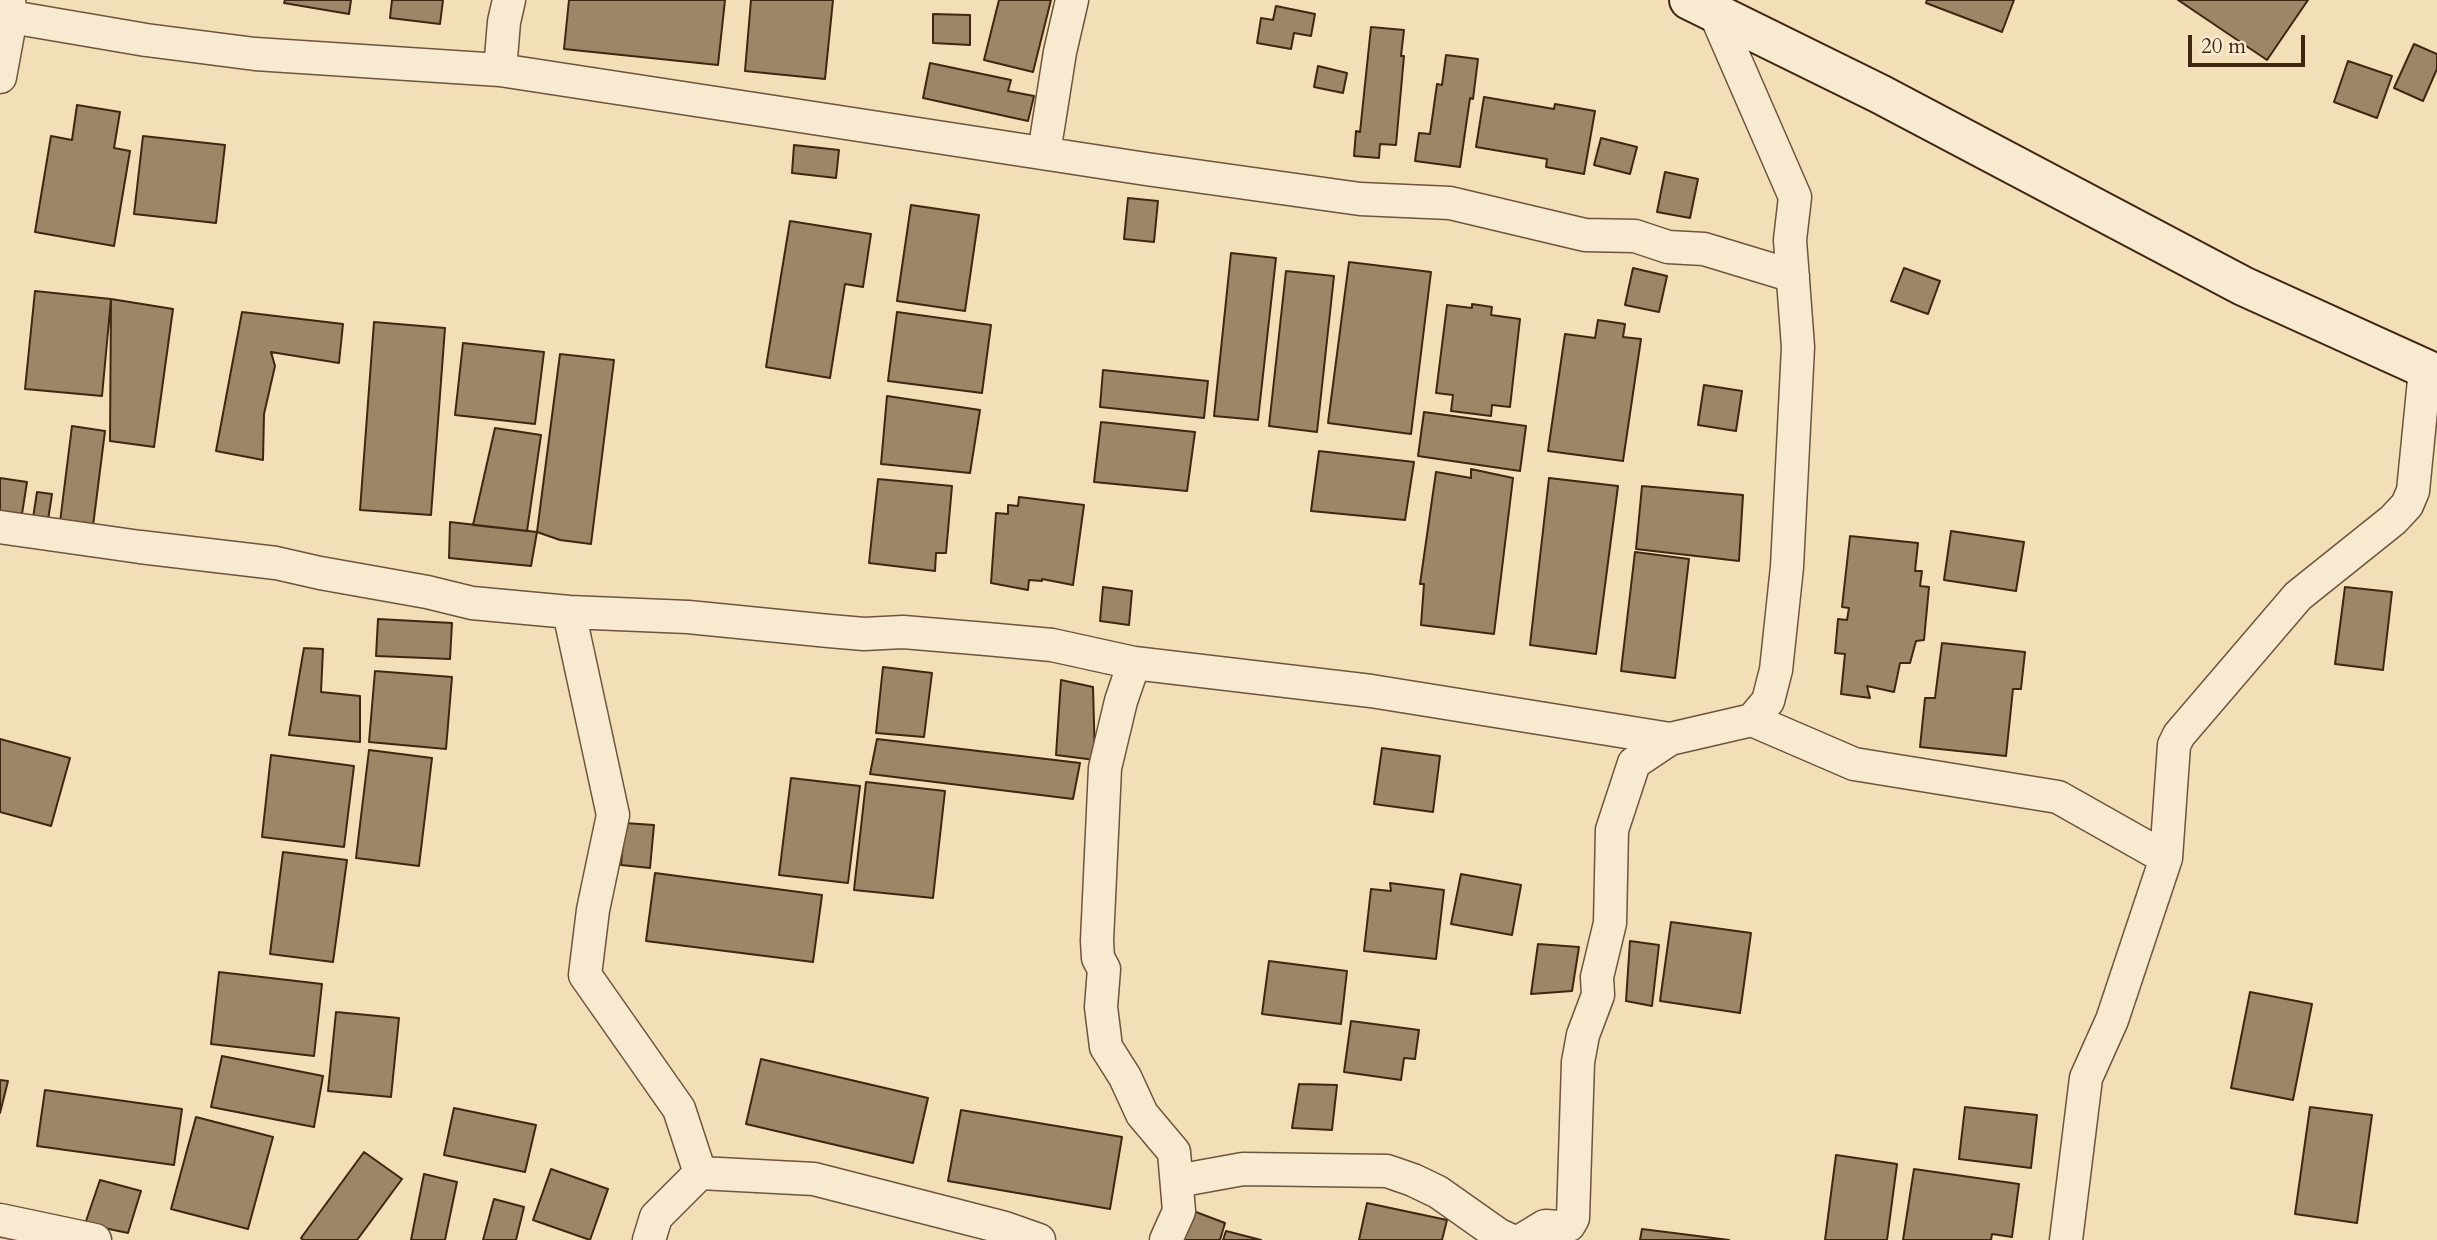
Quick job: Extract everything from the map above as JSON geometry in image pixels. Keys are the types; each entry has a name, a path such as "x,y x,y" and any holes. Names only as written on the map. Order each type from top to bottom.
{"main road":[{"path":"1701,6 1881,94 2243,286 2431,372"}],"street":[{"path":"500,70 504,22 509,0"},
{"path":"1044,153 1060,52 1072,0"},
{"path":"1701,6 1795,197 1790,240 1798,347 1787,567 1776,670 1768,701 1752,720"},
{"path":"0,76 10,9 133,38 256,54 500,70 1360,199 1450,203 1585,235 1635,236 1668,247 1704,249 1793,275"},
{"path":"1744,260 1794,215"},
{"path":"2066,1240 2085,1078 2112,1020 2166,858 2174,745 2179,735 2298,596 2393,520 2407,505 2413,491 2431,372"},
{"path":"0,527 113,544 276,563 472,603 569,612 688,617 852,633 903,632 1052,645 1134,663 1371,691 1670,739"},
{"path":"569,612 613,814 593,910 585,975 679,1109 700,1173"},
{"path":"1134,663 1121,701 1105,768 1097,941 1098,958 1104,969 1101,1007 1106,1047 1125,1077 1142,1114 1174,1152 1180,1211 1166,1240"},
{"path":"1522,1240 1545,1226 1569,1225 1573,1217 1578,1062 1583,1035 1598,995 1597,977 1609,923 1612,830 1634,764 1670,739 1752,720 1854,764 2058,797 2166,858"},
{"path":"1177,1181 1243,1169 1387,1171 1438,1192 1510,1240"},
{"path":"649,1240 656,1217 700,1173 814,1180 1005,1228 1039,1240"},
{"path":"0,1220 95,1240"}],"building":[{"path":"285,0 351,0 349,14 284,3"},
{"path":"392,0 443,0 440,24 390,18"},
{"path":"569,0 725,0 718,65 564,49"},
{"path":"751,0 833,0 825,79 745,71"},
{"path":"999,0 1051,0 1033,72 984,60"},
{"path":"1927,0 2014,0 2002,32 1926,3"},
{"path":"2178,0 2308,0 2267,60"},
{"path":"1276,6 1315,14 1311,36 1294,33 1291,49 1257,43 1261,18 1273,20"},
{"path":"933,14 970,15 970,45 933,43"},
{"path":"1371,27 1404,30 1396,145 1380,144 1379,158 1354,156 1356,131 1360,132"},
{"path":"2414,44 2437,54 2437,69 2423,101 2394,88"},
{"path":"1446,55 1478,59 1460,167 1415,161 1419,133 1430,134 1437,84 1442,85"},
{"path":"2348,61 2392,76 2377,118 2334,102"},
{"path":"930,63 1011,80 1008,91 1034,96 1028,121 923,98"},
{"path":"1318,66 1347,73 1343,93 1314,87"},
{"path":"1484,97 1554,109 1555,104 1595,111 1584,174 1546,167 1547,159 1476,147"},
{"path":"77,105 120,112 114,148 130,151 114,246 35,232 51,136 72,140"},
{"path":"143,136 225,145 216,223 134,214"},
{"path":"1601,138 1637,147 1630,174 1594,165"},
{"path":"794,145 839,150 836,178 792,173"},
{"path":"1665,172 1698,179 1690,218 1657,212"},
{"path":"1128,198 1158,201 1154,242 1124,239"},
{"path":"911,205 979,215 965,311 897,301"},
{"path":"790,221 871,234 863,287 845,284 830,378 766,367"},
{"path":"1231,253 1276,258 1258,420 1214,416"},
{"path":"1349,262 1431,272 1411,434 1328,423"},
{"path":"1633,268 1667,276 1659,312 1625,305"},
{"path":"1904,268 1940,281 1928,314 1891,301"},
{"path":"1286,271 1334,276 1317,432 1269,426"},
{"path":"35,291 111,299 102,396 25,389"},
{"path":"111,299 173,309 154,447 110,441"},
{"path":"1472,304 1492,307 1491,315 1520,319 1510,407 1492,405 1491,416 1451,411 1453,395 1436,393 1447,305 1472,308"},
{"path":"242,312 343,324 339,363 271,352 275,366 264,414 263,460 216,451"},
{"path":"897,312 991,325 982,393 888,381"},
{"path":"1598,320 1625,324 1623,337 1641,339 1623,461 1548,451 1565,334 1595,338"},
{"path":"374,322 445,328 431,515 360,510"},
{"path":"463,343 544,352 535,424 455,415"},
{"path":"560,354 614,360 591,544 560,540 537,532"},
{"path":"1103,370 1208,381 1204,418 1100,407"},
{"path":"1704,385 1742,391 1736,431 1698,425"},
{"path":"887,396 980,410 970,473 881,464"},
{"path":"1424,412 1526,426 1520,471 1418,456"},
{"path":"1101,422 1195,432 1187,491 1094,482"},
{"path":"72,426 105,431 93,526 60,522"},
{"path":"495,428 541,435 527,531 473,525"},
{"path":"1319,451 1414,462 1405,520 1311,511"},
{"path":"1471,469 1513,478 1494,634 1421,625 1424,584 1420,584 1436,472 1471,478"},
{"path":"0,478 27,482 22,514 0,511"},
{"path":"1549,478 1618,486 1596,654 1530,645"},
{"path":"878,479 952,486 946,553 936,553 935,571 869,563"},
{"path":"1642,486 1743,495 1739,561 1636,549"},
{"path":"37,492 52,494 48,520 33,518"},
{"path":"1019,497 1084,505 1073,585 1042,579 1029,580 1028,590 991,583 996,513 1008,514 1008,505 1018,506"},
{"path":"450,522 537,532 531,566 449,558"},
{"path":"1951,531 2024,542 2016,591 1944,580"},
{"path":"1850,536 1918,543 1915,571 1922,571 1920,586 1929,587 1924,640 1916,641 1910,663 1900,663 1894,692 1867,686 1870,698 1841,694 1845,654 1835,653 1838,619 1847,620 1849,608 1842,607"},
{"path":"1635,552 1689,559 1675,678 1621,671"},
{"path":"1103,587 1132,591 1129,625 1100,621"},
{"path":"2345,587 2392,592 2383,670 2335,664"},
{"path":"378,619 452,623 450,659 376,656"},
{"path":"1942,643 2025,652 2021,689 2013,689 2006,756 1920,747 1925,698 1935,698"},
{"path":"304,648 323,649 321,692 360,696 360,742 289,735"},
{"path":"883,667 932,673 924,737 876,733"},
{"path":"375,671 452,677 446,749 369,742"},
{"path":"1061,680 1093,687 1095,760 1056,755"},
{"path":"0,739 70,758 51,826 0,812"},
{"path":"877,739 1080,763 1073,799 870,774"},
{"path":"1382,748 1440,756 1433,812 1374,804"},
{"path":"369,750 432,758 419,866 356,858"},
{"path":"271,755 354,766 344,847 262,837"},
{"path":"791,778 860,786 848,883 779,875"},
{"path":"866,782 945,791 933,898 854,890"},
{"path":"625,823 654,825 650,868 621,865"},
{"path":"283,852 347,860 333,962 270,954"},
{"path":"655,873 822,895 813,962 646,941"},
{"path":"1461,874 1521,885 1512,935 1451,924"},
{"path":"1390,883 1444,890 1436,959 1364,951 1371,889 1391,891"},
{"path":"1671,922 1751,933 1740,1013 1660,1001"},
{"path":"1630,941 1659,945 1652,1006 1626,1001"},
{"path":"1538,944 1579,947 1572,991 1531,994"},
{"path":"1269,961 1347,971 1341,1024 1262,1014"},
{"path":"219,972 322,984 314,1056 211,1044"},
{"path":"2250,992 2312,1004 2293,1100 2231,1088"},
{"path":"336,1012 399,1018 391,1097 328,1091"},
{"path":"1351,1021 1419,1030 1415,1059 1404,1058 1401,1080 1344,1072"},
{"path":"222,1056 323,1076 314,1127 211,1107"},
{"path":"761,1059 928,1098 913,1163 746,1124"},
{"path":"0,1080 8,1081 0,1113"},
{"path":"1299,1084 1337,1085 1332,1130 1292,1128"},
{"path":"45,1090 182,1109 174,1165 37,1146"},
{"path":"1965,1107 2037,1115 2031,1168 1959,1159"},
{"path":"2310,1107 2372,1115 2357,1223 2295,1214"},
{"path":"454,1108 536,1125 525,1172 444,1155"},
{"path":"961,1110 1122,1137 1110,1209 948,1181"},
{"path":"196,1117 273,1137 248,1229 171,1209"},
{"path":"364,1152 402,1179 357,1240 303,1240 301,1238"},
{"path":"1836,1155 1897,1164 1887,1240 1825,1240"},
{"path":"551,1169 608,1189 590,1240 533,1220"},
{"path":"1914,1169 2019,1184 2012,1237 1992,1234 1991,1240 1903,1240"},
{"path":"424,1174 457,1182 445,1240 411,1240"},
{"path":"100,1180 141,1191 128,1233 85,1224"},
{"path":"494,1199 524,1207 516,1240 483,1240"},
{"path":"1367,1203 1447,1220 1442,1240 1359,1240"},
{"path":"1188,1209 1225,1223 1220,1240 1184,1240"},
{"path":"1642,1229 1729,1240 1640,1240"},
{"path":"1226,1231 1261,1240 1223,1240"}]}
